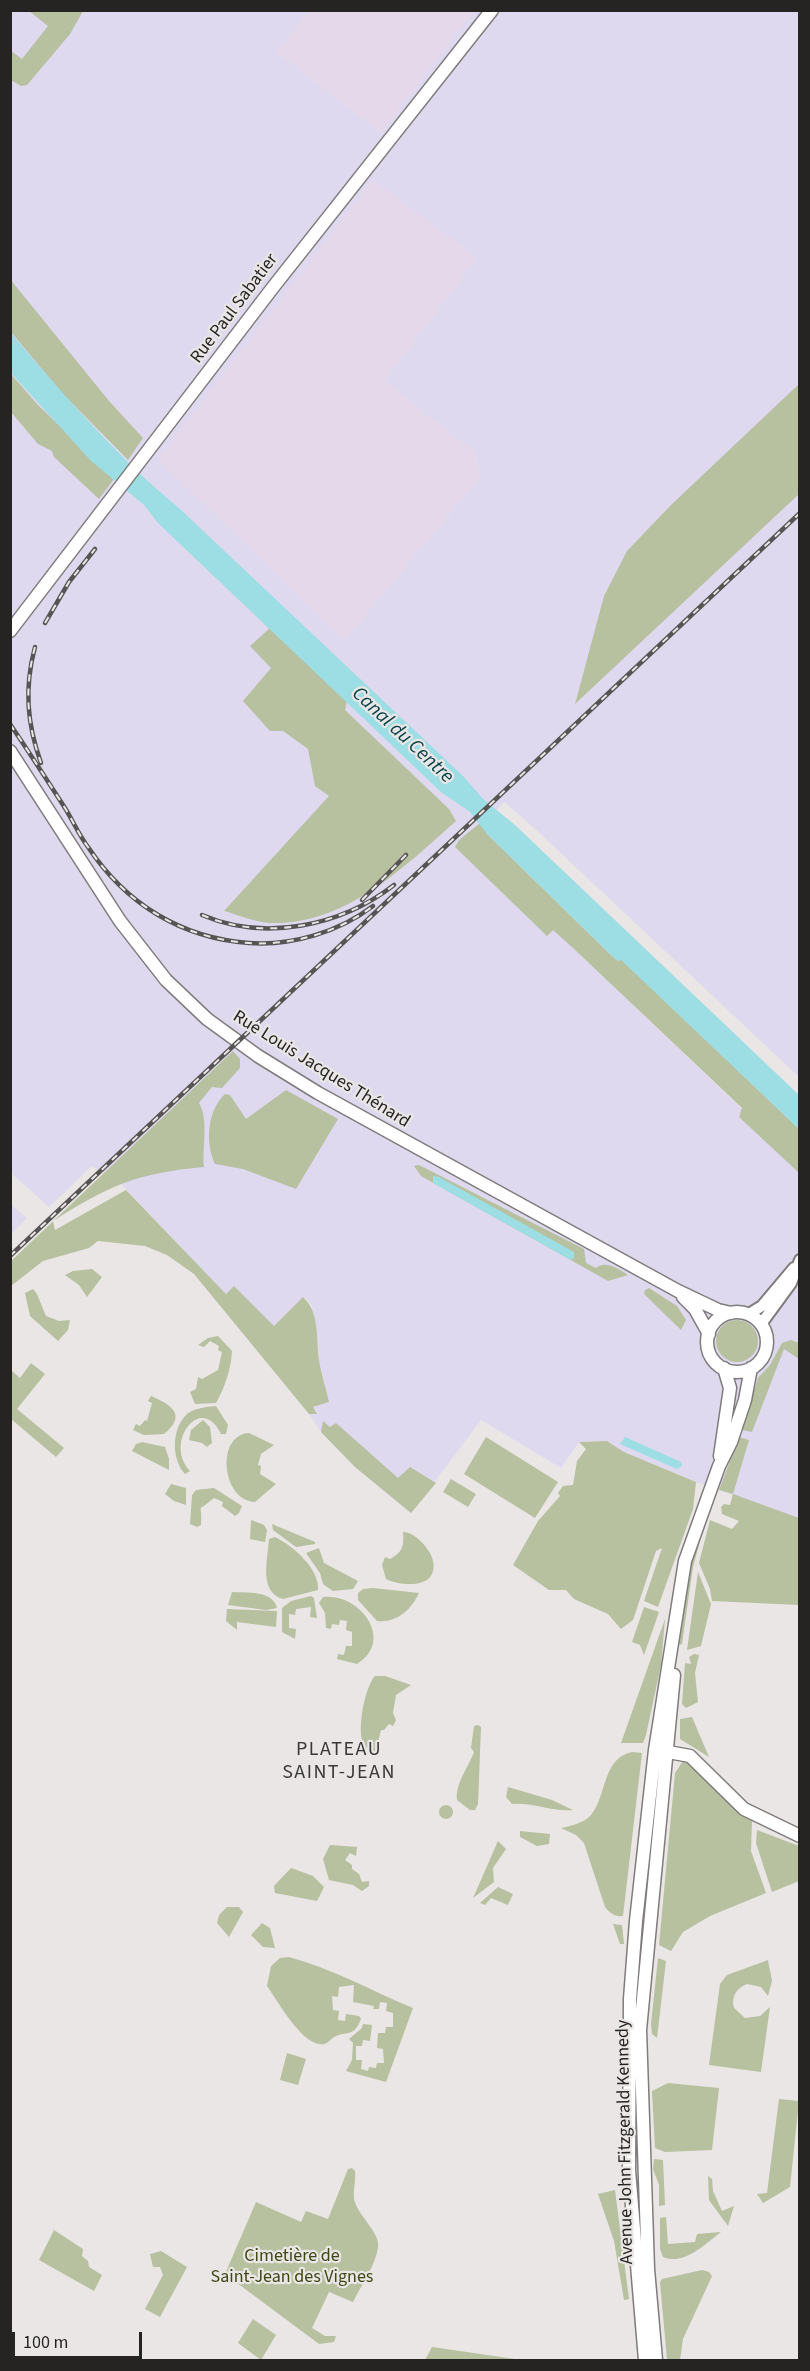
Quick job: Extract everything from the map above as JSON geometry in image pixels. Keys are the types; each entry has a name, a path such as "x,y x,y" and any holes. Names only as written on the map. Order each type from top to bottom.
{"main road":[{"name":"Rue Paul Sabatier","path":"10,631 109,499 492,10"},
{"name":"Rue Louis Jacques Thénard","path":"10,751 120,921 166,980 207,1019 258,1056 327,1099 678,1291 718,1310 731,1312"},
{"name":"Rue Louis Jacques Thénard","path":"678,1291 695,1309 708,1334"},
{"path":"731,1312 749,1314 762,1324 766,1334 767,1348 761,1360 751,1368 737,1371 724,1368 711,1355 708,1334 717,1320 731,1312"},
{"name":"Avenue John Fitzgerald Kennedy","path":"719,1466 730,1388 724,1368"},
{"name":"Avenue John Fitzgerald Kennedy","path":"656,2361 648,2274 640,2030 649,1922 669,1751 674,1647 686,1561 719,1466 731,1442 751,1368"},
{"name":"Avenue John Fitzgerald Kennedy","path":"645,2361 629,2162 630,1999 636,1921 655,1750 669,1659 674,1647"},
{"path":"655,1750 690,1756 744,1809 800,1836"},
{"path":"636,1921 649,1922"},
{"path":"628,2106 637,2109 642,2134"},
{"path":"629,2162 637,2162 643,2156"}],"street":[{"path":"749,1314 762,1306 799,1261"},
{"path":"762,1324 791,1283 799,1261"}],"shaded area":[{"path":"11,11 309,11 277,52 381,133 473,11 799,11 799,1077 533,827 504,802 496,811 547,936 553,929 742,1109 740,1117 799,1173 799,1518 696,1482 624,1452 607,1441 579,1442 561,1468 481,1420 411,1513 355,1467 321,1432 309,1414 317,1413 313,1407 329,1402 319,1361 311,1304 304,1297 274,1326 234,1286 226,1294 120,1183 92,1166 49,1207 11,1173","holes":["373,180 477,258 384,381 474,452 481,476 344,641 158,459"]},
{"path":"309,11 473,11 381,133 277,52"},
{"path":"373,179 477,258 384,381 474,452 481,476 344,641 157,459"},
{"path":"11,1205 27,1218 11,1234"}],"green space":[{"path":"29,11 83,11 70,34 27,85 21,86 11,80 11,51 22,59 48,26"},
{"path":"10,279 109,401 143,438 128,460 62,393 11,332"},
{"path":"10,373 37,404 114,479 99,499 54,457 52,451 38,444 11,412"},
{"path":"799,384 799,494 575,704 604,596 627,551 671,505"},
{"path":"270,628 347,701 345,710 449,809 456,821 394,874 348,904 323,915 297,921 269,923 224,911 329,796 315,786 308,749 283,731 270,731 243,701 271,668 250,646"},
{"path":"480,823 487,834 611,955 618,961 621,959 799,1129 799,1173 739,1117 742,1108 574,949 553,930 547,936 455,847 459,840"},
{"path":"233,1051 240,1059 240,1068 222,1088 212,1087 199,1103 204,1117 204,1167 160,1173 125,1183 91,1198 54,1220"},
{"path":"286,1090 338,1119 296,1189 243,1169 215,1164 209,1137 211,1118 214,1109 225,1094 230,1095 246,1119"},
{"path":"419,1165 584,1249 586,1263 596,1268 604,1265 612,1266 628,1275 608,1281 421,1176 414,1166"},
{"path":"126,1190 226,1294 234,1286 274,1326 303,1297 315,1318 320,1365 329,1402 313,1407 317,1414 309,1414 194,1274 167,1255 145,1246 98,1241 89,1248 43,1261 11,1286 11,1261 53,1221 55,1230"},
{"path":"92,1269 102,1277 87,1297 79,1285 65,1275 73,1271"},
{"path":"649,1288 677,1306 686,1320 681,1330 644,1294"},
{"path":"33,1289 46,1316 59,1321 70,1320 68,1330 58,1341 30,1316 25,1293"},
{"path":"737,1320 745,1321 752,1326 757,1333 757,1349 752,1356 745,1361 737,1362 729,1361 722,1356 717,1349 716,1341 717,1333 722,1326 729,1321"},
{"path":"218,1336 232,1351 227,1378 216,1403 195,1404 190,1392 196,1389 198,1377 202,1379 218,1370 222,1352 218,1350 219,1346 210,1341 204,1347 198,1345 208,1338"},
{"path":"791,1340 799,1343 799,1359 784,1349 752,1432 742,1430 758,1378 770,1365 782,1343"},
{"path":"31,1363 45,1374 17,1409 64,1448 56,1457 11,1419 11,1370 20,1378"},
{"path":"151,1396 170,1407 176,1416 171,1427 164,1434 144,1435 133,1430 136,1424 140,1426 145,1420 147,1421 152,1403 148,1401"},
{"path":"216,1406 228,1425 226,1434 221,1434 213,1422 204,1418 195,1420 188,1426 181,1448 183,1460 190,1471 185,1474 178,1461 175,1446 180,1423 191,1411"},
{"path":"203,1420 210,1427 212,1443 207,1447 202,1443 189,1440 191,1430"},
{"path":"323,1421 330,1427 336,1423 398,1478 410,1467 436,1483 411,1513 355,1467 321,1432"},
{"path":"249,1433 274,1445 261,1454 258,1465 261,1466 260,1474 276,1484 255,1502 244,1499 235,1491 227,1468 227,1455 231,1444 238,1436"},
{"path":"486,1437 558,1482 535,1518 464,1474"},
{"path":"739,1437 749,1440 733,1494 719,1490"},
{"path":"607,1441 624,1452 696,1482 693,1509 658,1607 644,1601 662,1548 656,1551 633,1620 621,1629 608,1614 574,1599 566,1590 549,1590 513,1565 538,1521 560,1496 558,1493 563,1486 573,1485 577,1461 586,1449 579,1442"},
{"path":"142,1442 165,1447 169,1459 169,1470 132,1451 136,1444"},
{"path":"451,1479 476,1494 468,1507 443,1492"},
{"path":"171,1484 186,1488 186,1505 174,1501 165,1494"},
{"path":"214,1488 242,1506 239,1513 235,1516 222,1506 223,1502 214,1498 201,1508 201,1525 197,1527 190,1524 192,1495 196,1490"},
{"path":"733,1494 799,1518 799,1605 712,1601 710,1589 699,1563 710,1520 732,1529 739,1521 722,1514 721,1507 724,1504 730,1505"},
{"path":"251,1520 264,1525 267,1530 265,1542 250,1539"},
{"path":"272,1524 315,1542 315,1544 296,1547 273,1530"},
{"path":"701,1525 702,1534 693,1567 682,1644 679,1645 686,1586"},
{"path":"403,1532 420,1540 429,1552 434,1565 426,1581 405,1584 386,1579 382,1565 385,1557 390,1559 400,1551 403,1545"},
{"path":"275,1537 297,1552 310,1566 315,1574 318,1590 283,1599 270,1589 267,1582 266,1564 269,1539"},
{"path":"319,1548 324,1563 358,1581 353,1589 333,1591 323,1584 320,1573 306,1553"},
{"path":"698,1572 711,1604 701,1646 687,1650"},
{"path":"363,1589 419,1593 412,1605 397,1618 377,1621 358,1600 358,1593"},
{"path":"232,1592 265,1595 274,1602 277,1608 266,1610 228,1605"},
{"path":"311,1596 314,1598 317,1618 310,1617 311,1607 296,1609 295,1615 289,1614 289,1628 296,1629 295,1639 282,1632 282,1608 291,1601"},
{"path":"323,1597 337,1598 350,1603 368,1620 373,1632 373,1643 368,1654 357,1664 337,1659 338,1654 344,1655 346,1646 352,1646 352,1632 346,1630 347,1621 340,1620 339,1625 332,1624 331,1629 326,1628 325,1613 319,1603"},
{"path":"644,1607 659,1612 644,1655 640,1645 632,1642"},
{"path":"227,1609 277,1611 276,1627 237,1622 237,1630 226,1621"},
{"path":"665,1619 661,1665 646,1735 643,1743 621,1743"},
{"path":"694,1654 699,1655 695,1673 698,1702 686,1708 682,1704 685,1663 691,1664 689,1657"},
{"path":"375,1676 385,1676 411,1685 396,1695 393,1713 396,1720 393,1726 389,1724 381,1730 377,1747 381,1750 378,1757 364,1745 361,1733 365,1697"},
{"path":"692,1717 709,1757 680,1739 680,1719"},
{"path":"474,1726 481,1727 478,1804 475,1810 470,1810 457,1800 457,1794 474,1752 471,1748"},
{"path":"632,1752 642,1753 623,1916 620,1916 613,1914 605,1907 584,1843 576,1835 561,1828 581,1822 591,1815 615,1762"},
{"path":"683,1761 693,1767 742,1815 752,1821 751,1851 766,1893 710,1916 683,1932 671,1951 659,1945 675,1773"},
{"path":"508,1787 552,1800 573,1810 512,1804 506,1797"},
{"path":"443,1805 449,1805 453,1812 449,1819 443,1819 439,1815 439,1809"},
{"path":"654,1807 655,1823 647,1906 642,1915"},
{"path":"757,1830 799,1846 799,1881 772,1892 756,1843"},
{"path":"520,1831 550,1834 549,1844 537,1846 520,1837"},
{"path":"498,1841 506,1849 493,1868 494,1882 473,1898"},
{"path":"330,1845 357,1847 356,1856 350,1853 345,1860 359,1874 362,1882 369,1881 369,1886 362,1891 353,1885 329,1880 323,1859"},
{"path":"291,1868 313,1876 324,1887 317,1901 275,1893 274,1886"},
{"path":"498,1887 513,1894 508,1905 491,1898 485,1905 480,1903"},
{"path":"227,1907 239,1907 243,1912 229,1937 217,1923 219,1915"},
{"path":"262,1923 270,1928 275,1948 263,1947 251,1935"},
{"path":"613,1924 622,1925 624,1944 620,1944"},
{"path":"289,1957 336,1973 413,2008 386,2082 346,2071 352,2060 353,2043 349,2039 362,2028 363,2024 372,2025 370,2041 363,2040 362,2046 356,2046 356,2060 362,2060 361,2069 368,2071 369,2067 376,2068 377,2063 384,2063 383,2049 377,2048 378,2033 385,2033 386,2027 393,2027 393,2013 386,2011 387,2003 380,2002 379,2009 373,2009 374,2006 353,2002 354,1985 339,1987 338,1997 332,1996 333,2010 339,2011 338,2020 345,2021 346,2014 359,2016 361,2019 353,2031 336,2036 324,2044 316,2043 308,2039 292,2022 267,1986 271,1966 280,1958"},
{"path":"658,1958 666,1961 657,2038 652,2034 651,2024"},
{"path":"768,1960 772,1981 768,1996 761,1987 747,1984 737,1990 733,2000 734,2008 745,2018 760,2016 770,2007 761,2072 709,2065 720,1984 727,1975"},
{"path":"287,2053 306,2059 298,2085 280,2080"},
{"path":"668,2083 719,2088 712,2150 665,2152 655,2148 652,2091"},
{"path":"779,2099 799,2101 790,2187 763,2203 757,2194 767,2193"},
{"path":"654,2159 663,2160 665,2205 659,2206 659,2185 653,2169"},
{"name":"Cimetière de Saint-Jean des Vignes","path":"352,2168 355,2171 354,2199 359,2211 376,2236 378,2248 371,2269 353,2302 329,2292 312,2328 325,2336 336,2336 334,2342 319,2344 225,2274 256,2202 301,2222 306,2211 328,2219 348,2169"},
{"path":"708,2176 712,2179 713,2191 722,2211 734,2206 728,2226 709,2200"},
{"path":"615,2190 629,2299 624,2300 614,2241 598,2194"},
{"path":"666,2217 668,2244 695,2242 697,2234 721,2232 701,2248 686,2256 679,2259 663,2257 660,2249 660,2218"},
{"path":"54,2230 83,2249 82,2256 88,2261 89,2267 102,2275 94,2291 39,2260"},
{"path":"161,2251 187,2267 160,2317 145,2309 163,2275 160,2267 153,2267 150,2254"},
{"path":"702,2270 709,2272 712,2276 683,2339 680,2360 667,2360 660,2282 662,2279"},
{"path":"253,2319 276,2335 261,2360 238,2343"},
{"path":"432,2347 522,2360 425,2360"}],"water":[{"name":"Canal du Centre","path":"10,332 70,402 134,468 799,1095 799,1129 621,960 618,961 611,955 487,834 470,812 441,792 158,523 144,505 91,461 11,373"},
{"path":"433,1176 439,1177 574,1252 574,1258 571,1260 433,1183"},
{"path":"625,1437 681,1462 682,1466 677,1469 620,1444"}],"railway":[{"path":"10,1256 800,513"},
{"path":"45,623 69,582 95,549"},
{"path":"35,647 28,691 30,720 41,763"},
{"path":"10,724 103,867 138,901 178,925 224,940 249,943 282,942 330,930 373,906"},
{"path":"362,900 406,855"},
{"path":"202,915 226,923 251,927 302,926 350,911 394,885"}],"district":[{"name":"PLATEAU SAINT-JEAN","path":"339,1762"}]}
